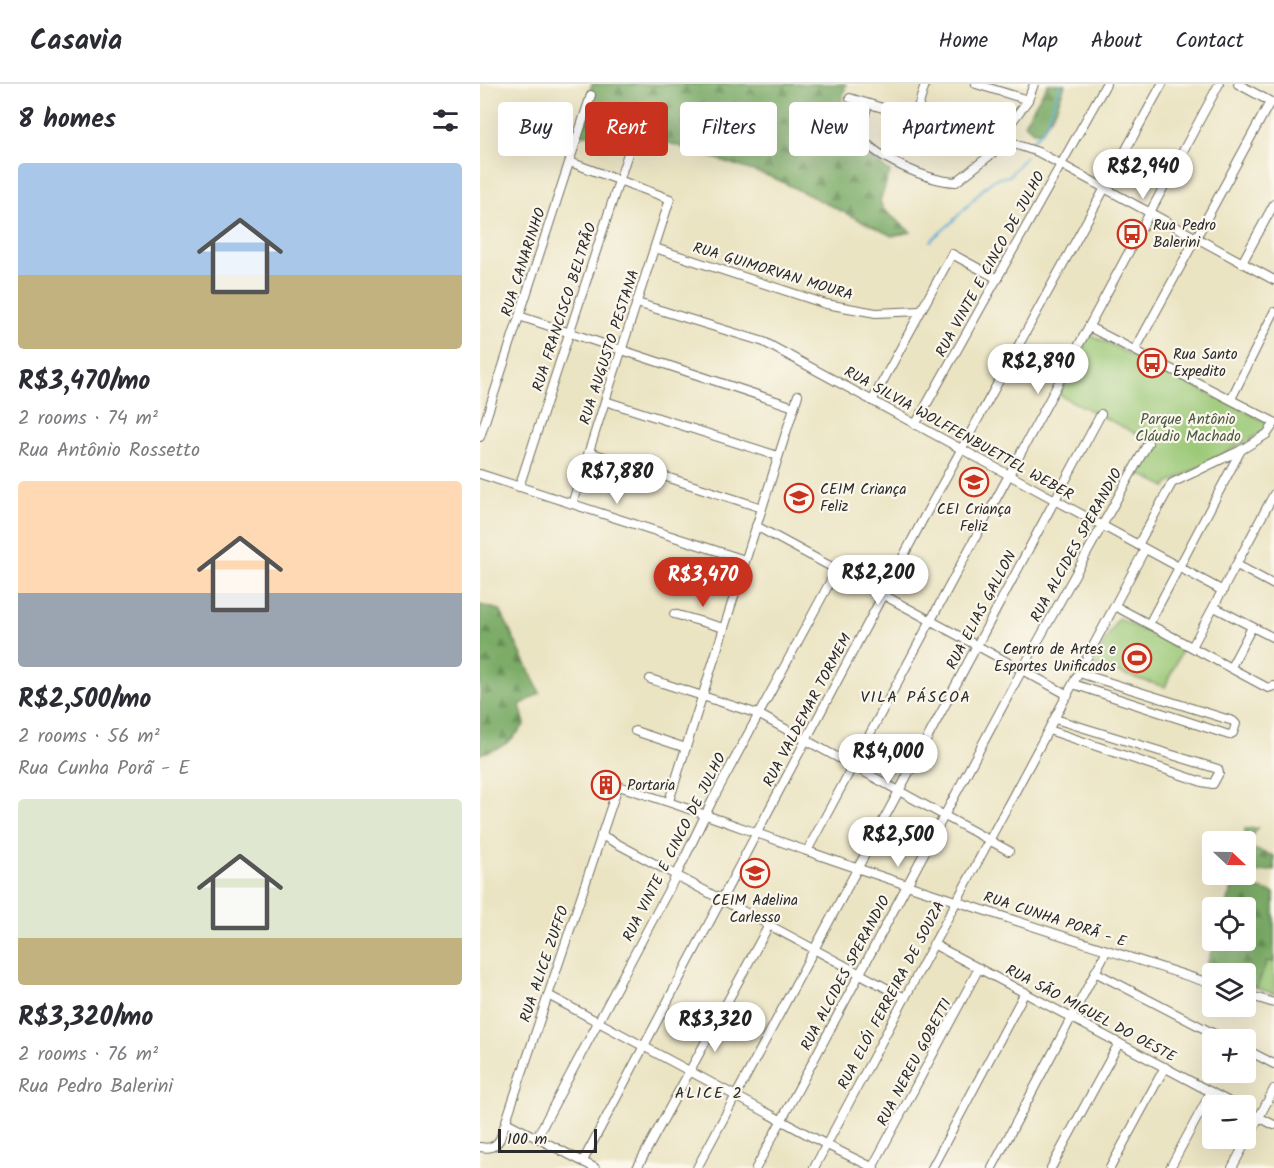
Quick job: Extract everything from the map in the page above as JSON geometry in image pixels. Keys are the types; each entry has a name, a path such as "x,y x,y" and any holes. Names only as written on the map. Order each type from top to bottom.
{"street":[{"path":"920,102 925,84"},
{"path":"976,84 1028,100"},
{"path":"1016,116 1028,100 1035,84"},
{"name":"RUA VINTE E CINCO DE JULHO","path":"915,425 1106,84"},
{"name":"RUA VALDEMAR TORMEM","path":"583,1161 922,521 1162,84"},
{"path":"807,851 1219,84"},
{"path":"1135,350 1272,103 1238,84"},
{"name":"RUA CANARINHO","path":"480,437 591,95"},
{"path":"849,98 862,102"},
{"path":"1016,145 1038,152 1274,280"},
{"name":"RUA FRANCISCO BELTRÃO","path":"519,487 627,156"},
{"path":"885,156 900,166 950,181 962,179 989,156"},
{"path":"570,162 619,180"},
{"name":"RUA AUGUSTO PESTANA","path":"572,504 670,199 619,180"},
{"path":"1242,263 1274,204"},
{"name":"RUA GUIMORVAN MOURA","path":"655,248 825,304 876,313 920,311"},
{"path":"872,401 952,254 998,279"},
{"name":"RUA SILVIA WOLFFENBUETTEL WEBER","path":"637,303 764,342 1223,591"},
{"path":"1231,399 1274,312"},
{"path":"519,316 794,406"},
{"path":"1089,327 1274,423"},
{"path":"669,801 798,394"},
{"path":"605,401 778,456"},
{"name":"RUA ELIAS GALLON","path":"697,1168 1101,414"},
{"name":"RUA ELÓI FERREIRA DE SOUZA","path":"814,1168 1115,606 1173,483 1241,450 1267,434 1274,423"},
{"name":"RUA ALCIDES SPERANDIO","path":"756,1168 1022,670 1148,443"},
{"path":"1149,624 1241,450"},
{"path":"589,452 762,508"},
{"path":"480,474 746,560"},
{"path":"1192,647 1274,494"},
{"path":"756,526 1068,694"},
{"path":"1237,564 1274,585"},
{"name":"RUA VINTE E CINCO DE JULHO","path":"537,1137 676,876 758,714 837,569"},
{"path":"1115,606 1264,686 1268,688 1274,686"},
{"path":"1214,607 1274,638"},
{"path":"674,614 724,628"},
{"path":"1231,667 1252,627"},
{"path":"1073,684 1229,735 1233,734 1236,724 1233,720 1079,673"},
{"path":"650,679 758,714 1009,851"},
{"path":"1049,730 1202,782 1213,784 1219,773 1218,769 1055,719"},
{"path":"635,731 686,748"},
{"name":"RUA CUNHA PORÃ - E","path":"618,786 669,801 907,885 1202,981"},
{"name":"RUA ALICE ZUFFO","path":"480,1147 496,1145 500,1138 618,786"},
{"path":"601,836 905,998"},
{"path":"638,1168 769,925"},
{"name":"RUA SÃO MIGUEL DO OESTE","path":"933,944 1217,1095"},
{"path":"992,1168 1107,950"},
{"name":"RUA NEREU GOBETTI","path":"873,1168 979,968"},
{"path":"1095,972 1205,1029"},
{"path":"932,1168 1025,992"},
{"path":"548,995 873,1168"},
{"path":"1256,997 1274,1003"},
{"path":"1051,1168 1119,1043"},
{"path":"1256,1055 1274,1064"},
{"path":"1110,1168 1165,1066"},
{"path":"1232,1168 1274,1089"},
{"path":"1170,1168 1211,1092"},
{"path":"1256,1116 1274,1125"},
{"path":"506,1122 595,1168"}],"green space":[{"path":"592,84 846,84 842,102 789,102 789,156 868,156 890,172 880,201 883,209 911,232 892,236 774,178 708,156 777,156 777,102 680,102 680,147 668,143 668,102 586,102"},
{"path":"1048,84 1065,84 1056,109 1042,131 1033,131 1024,123"},
{"path":"585,106 585,135 575,137"},
{"name":"Parque Antônio Cláudio Machado","path":"1089,334 1271,424 1268,429 1166,487 1136,472 1151,441 1059,395"},
{"path":"480,605 500,610 540,693 520,705 525,724 515,736 501,747 480,754"},
{"name":"Centro de Artes e Esportes Unificados","path":"1118,618 1182,650 1165,687 1092,665"},
{"path":"1258,828 1256,831 1245,831 1245,829"},
{"path":"1256,850 1274,856 1274,870 1256,873"},
{"path":"1233,885 1245,885 1274,893 1274,962 1267,961 1257,988 1256,963 1207,963 1211,951 1256,951 1256,897 1229,897"},
{"path":"1267,961 1274,963 1274,994 1257,988"}],"waterway":[{"path":"1030,143 1045,127 1061,84"},
{"path":"930,241 951,223 985,187 995,179 1009,176 1026,156"}],"place":[{"name":"Rua Pedro Balerini","path":"1132,234"},
{"name":"Rua Santo Expedito","path":"1152,363"},
{"name":"CEI Criança Feliz","path":"974,482"},
{"name":"CEIM Criança Feliz","path":"799,498"},
{"name":"Centro de Artes e Esportes Unificados","path":"1137,658"},
{"name":"Portaria","path":"606,785"},
{"name":"CEIM Adelina Carlesso","path":"755,873"}],"district":[{"name":"VILA PÁSCOA","path":"916,696"},
{"name":"ALICE 2","path":"709,1092"}]}
